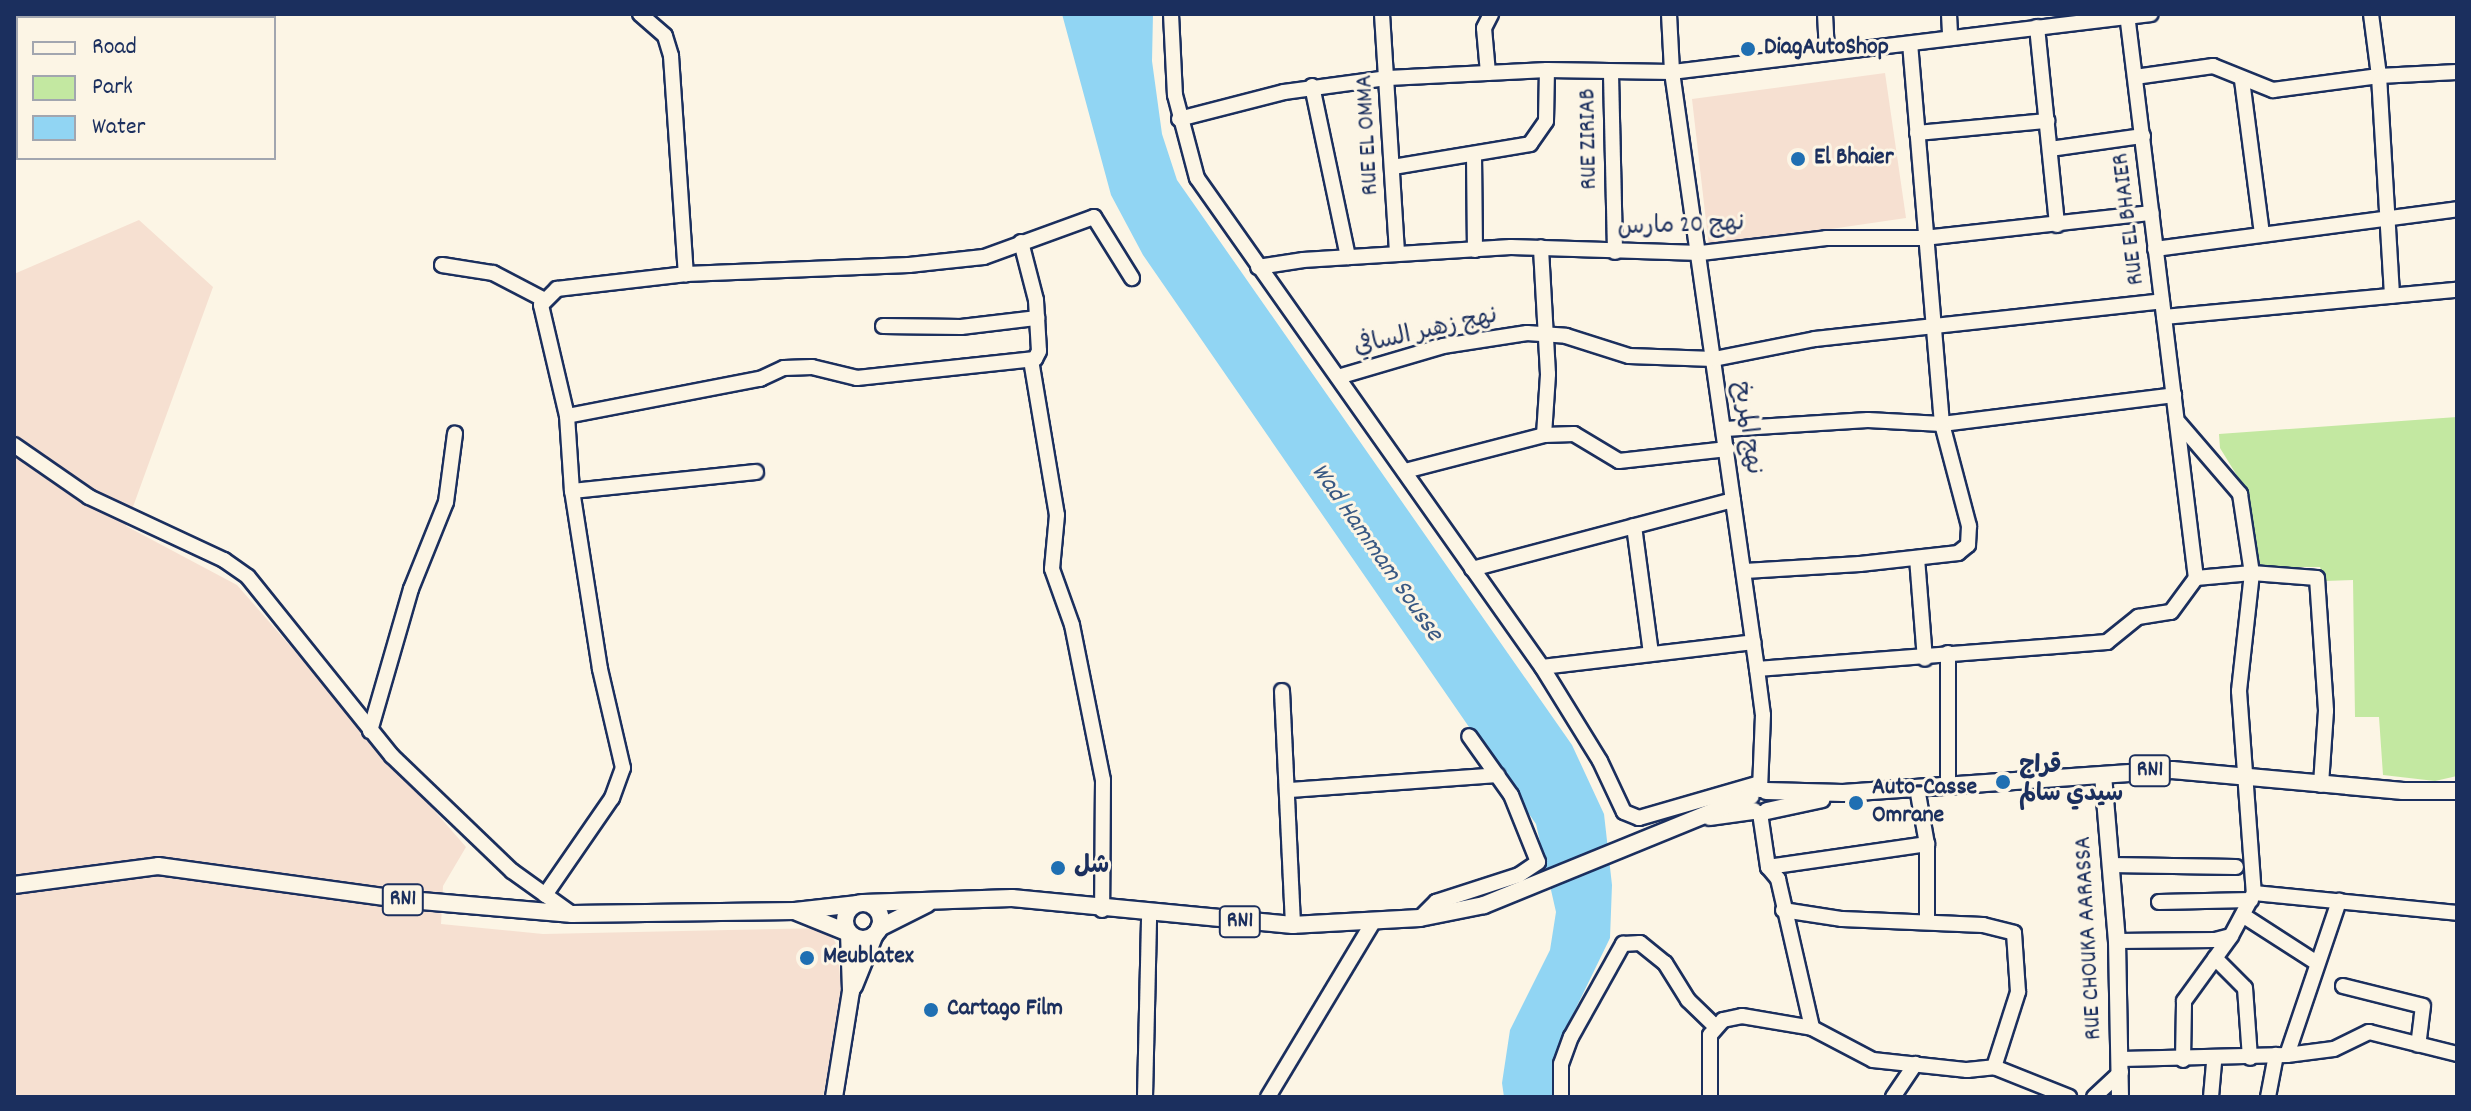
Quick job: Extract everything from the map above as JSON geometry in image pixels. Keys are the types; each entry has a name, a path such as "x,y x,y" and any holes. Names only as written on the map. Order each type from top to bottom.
{"main road":[{"name":"RN1","path":"14,885 113,868 158,866 398,899 572,914 795,911 860,903 1012,898 1102,910 1293,925 1373,922 1420,918 1484,905 1692,818 1760,799 2172,770 2246,775 2321,785 2457,791"},
{"name":"RUE CHOUKA AARASSA","path":"2103,775 2117,941 2120,1097"},
{"name":"RN1","path":"795,911 864,939 936,901"},
{"path":"834,1097 851,991 846,914 860,903 880,914 877,931 851,991"}],"street":[{"path":"640,14 665,36 671,56 686,274"},
{"path":"1171,14 1179,119 1197,178 1542,667 1631,817 1760,799"},
{"name":"RUE EL OMMA","path":"1382,14 1397,254"},
{"path":"1488,73 1484,28 1491,14"},
{"name":"نهج المريخ","path":"1669,14 1672,72 1701,253 1763,715 1760,799 1768,867 1778,879 1812,1028"},
{"path":"1825,14 1827,50"},
{"path":"1949,14 1950,36"},
{"path":"1179,119 1312,86 1388,78 1547,70 1611,74 1672,72 1827,50 1910,44 1950,36 2151,14"},
{"path":"2371,14 2379,76 2392,296"},
{"name":"RUE EL BHAIER","path":"2127,16 2196,578"},
{"path":"2037,27 2057,225"},
{"path":"1745,571 1958,553 1970,540 1942,424 1910,44"},
{"path":"2135,77 2213,66 2273,90 2379,76 2457,72"},
{"path":"1393,167 1518,148 1541,135 1547,70"},
{"name":"RUE ZIRIAB","path":"1611,74 1615,252"},
{"path":"2242,80 2262,234"},
{"path":"1312,86 1348,257"},
{"path":"1917,133 2047,121"},
{"path":"2050,149 2143,136"},
{"path":"1474,155 1475,250"},
{"path":"2155,249 2457,209"},
{"name":"نهج 20 مارس","path":"1258,267 1348,257 1541,247 1701,253 1826,238 1924,238 2152,213"},
{"path":"543,299 557,289 686,274 909,265 984,257 1094,217 1132,278"},
{"path":"567,416 760,379 784,368 812,367 857,378 1031,360 1039,354 1037,318 1021,242"},
{"path":"1541,247 1547,334 1544,435"},
{"path":"442,265 493,273 543,299"},
{"path":"2164,317 2457,290"},
{"path":"543,299 543,316 567,416 572,491 600,669 623,768 612,798 545,895"},
{"name":"نهج زهير السافي","path":"1338,377 1443,346 1547,334 1629,356 1714,359 1815,339 1934,329 2162,301"},
{"path":"883,326 961,327 1037,318"},
{"path":"1031,360 1057,515 1052,569 1072,625 1103,780 1102,910"},
{"path":"1725,429 1868,420 1942,424 2174,395"},
{"path":"2177,419 2240,494 2252,573 2239,691 2253,897 2231,936 2184,1001 2183,1060"},
{"path":"370,731 407,599 446,502 455,434"},
{"path":"1405,471 1544,435 1574,434 1619,461 1727,449"},
{"path":"14,445 89,497 224,560 248,577 370,731 468,831 572,914"},
{"path":"572,491 756,472"},
{"path":"1472,569 1733,500"},
{"path":"1634,526 1651,653"},
{"path":"1917,558 1925,659"},
{"path":"1757,669 1925,659 1948,653 2107,642 2138,617 2171,612 2196,578 2252,573 2311,575 2318,581 2326,711 2321,785"},
{"path":"1542,667 1754,642"},
{"path":"1948,653 1948,786"},
{"path":"1282,691 1290,790 1293,925"},
{"path":"1420,918 1436,902 1519,875 1538,862 1528,829 1497,775 1469,736"},
{"path":"1290,790 1497,775"},
{"path":"1917,788 1927,844 1927,920"},
{"path":"1768,867 1927,844"},
{"path":"2110,865 2236,867"},
{"path":"2159,902 2253,897 2339,901 2457,913"},
{"path":"2268,1097 2339,901"},
{"path":"1783,910 1842,919 1927,920 2003,927 2014,933 2018,992 1994,1067"},
{"path":"1145,1097 1149,914"},
{"path":"2244,916 2317,963"},
{"path":"1268,1097 1373,922"},
{"path":"2117,941 2231,936"},
{"path":"1561,1097 1561,1064 1571,1037 1623,944 1640,943 1665,963 1688,1000 1715,1026"},
{"path":"2215,958 2245,988 2250,1058"},
{"path":"2343,986 2423,1006 2418,1045"},
{"path":"1710,1097 1710,1035 1715,1026 1742,1016 1812,1028 1873,1060 1967,1070 1994,1067 2069,1097"},
{"path":"2094,1097 2121,1066 2183,1060 2214,1061 2334,1049 2369,1032 2457,1054"},
{"path":"2211,1097 2214,1061"},
{"path":"1893,1097 1915,1064"}],"shaded area":[{"name":"El Bhaier","path":"1885,73 1906,218 1709,247 1692,99"},
{"path":"139,220 213,287 126,526 237,585 466,847 443,886 441,924 543,934 827,928 837,945 842,997 823,1097 14,1097 14,274"}],"green space":[{"path":"2457,417 2457,776 2435,781 2383,775 2379,717 2355,717 2353,580 2325,581 2320,567 2260,567 2244,487 2220,448 2219,434"}],"water":[{"name":"Wad Hammam Sousse","path":"1062,14 1153,14 1152,61 1162,134 1177,180 1572,745 1604,814 1612,885 1610,938 1560,1041 1553,1097 1504,1097 1502,1083 1510,1030 1550,950 1556,912 1536,824 1143,255 1111,195"}],"place":[{"name":"DiagAutoShop","path":"1748,49"},
{"name":"El Bhaier","path":"1798,159"},
{"name":"قراج سيدي سالم","path":"2003,782"},
{"name":"Auto-Casse Omrane","path":"1856,803"},
{"name":"شل","path":"1058,868"},
{"name":"Meublatex","path":"807,958"},
{"name":"Cartago Film","path":"931,1010"}]}
